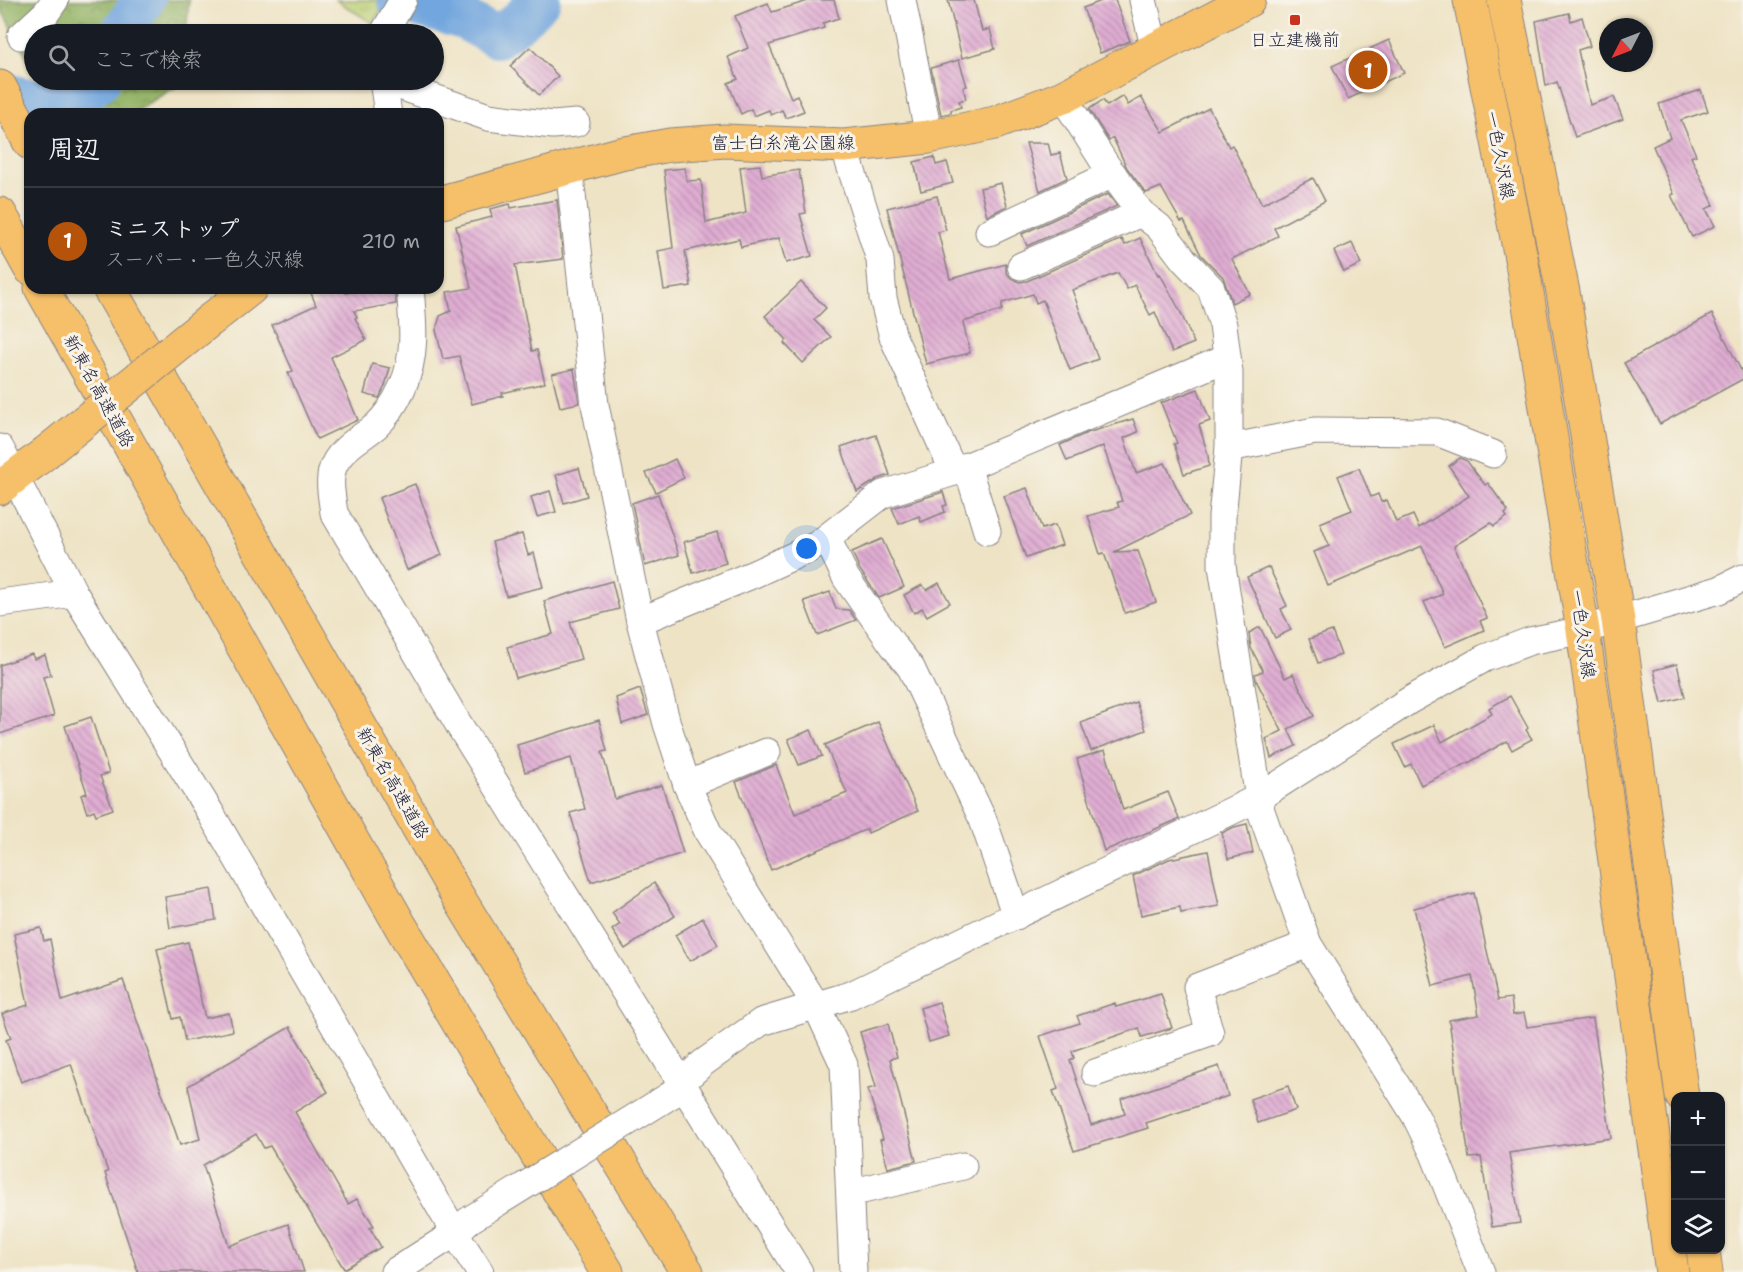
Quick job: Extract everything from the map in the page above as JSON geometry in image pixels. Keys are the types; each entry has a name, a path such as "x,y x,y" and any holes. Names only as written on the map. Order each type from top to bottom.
{"main road":[{"name":"富士白糸滝公園線","path":"444,201 620,154 670,145 725,141 844,146 929,137 995,123 1063,97 1249,0"},
{"name":"一色久沢線","path":"1470,0 1521,263 1584,630 1672,1272"},
{"name":"一色久沢線","path":"1504,0 1563,292 1618,620 1681,1092"},
{"path":"0,87 24,132"},
{"path":"0,214 24,257"},
{"name":"新東名高速道路","path":"44,294 400,925 607,1272"},
{"name":"新東名高速道路","path":"112,294 454,890 687,1272"},
{"path":"8,483 243,294"},
{"path":"1704,1254 1706,1272"}],"street":[{"path":"34,24 55,0"},
{"path":"902,0 929,137"},
{"path":"1143,0 1155,50"},
{"path":"21,36 24,33"},
{"path":"384,90 387,108"},
{"path":"411,90 488,117 553,125 576,123"},
{"path":"1063,97 1113,174 1142,213 1159,227 1184,260 1211,288 1223,325 1229,372 1229,448 1222,517 1222,566 1261,811 1308,944 1415,1115 1434,1154 1481,1272"},
{"path":"844,146 880,260 883,298 893,337 961,469 987,531"},
{"path":"568,167 595,405 639,621 667,724 687,785 708,832 816,1005 844,1065 853,1272"},
{"path":"989,232 1113,174"},
{"path":"1021,266 1142,213"},
{"path":"411,294 413,322 412,359 403,387 378,424 351,446 335,463 330,483 334,513 676,1089 799,1272"},
{"path":"639,621 818,545 883,494 961,469 1227,358"},
{"path":"1229,448 1315,431 1437,432 1493,454"},
{"path":"0,448 8,483 463,1226 480,1272"},
{"path":"827,538 846,578 911,668 983,820 1017,916"},
{"path":"397,1271 676,1089 726,1045 761,1022 851,995 1258,798 1410,700 1485,658 1530,641 1584,630 1719,590 1743,578"},
{"path":"0,603 74,593"},
{"path":"687,785 767,752"},
{"path":"1095,1073 1210,1033 1197,987 1308,944"},
{"path":"849,1193 963,1166"}],"green space":[{"path":"0,0 189,0 187,24 24,24 24,51 0,7"},
{"path":"336,0 388,0 372,23"},
{"path":"46,90 170,90 141,108 56,108"}],"building":[{"path":"811,0 834,0 839,18 823,23 824,28 769,45 791,98 797,95 804,111 786,118 782,110 771,115 769,110 754,116 751,109 741,114 728,83 738,79 728,57 748,48 735,16 768,3 772,12"},
{"path":"948,0 974,0 982,31 990,29 995,49 962,58"},
{"path":"1104,0 1115,0 1130,41 1100,53 1083,8"},
{"path":"1569,13 1571,21 1582,17 1590,46 1578,50 1590,105 1614,97 1623,119 1575,137 1557,82 1546,86 1536,21"},
{"path":"1389,40 1404,73 1348,99 1332,66"},
{"path":"530,47 558,76 539,95 510,66"},
{"path":"959,60 967,86 963,87 966,99 959,101 961,107 951,110 951,113 941,115 931,68"},
{"path":"1701,90 1708,111 1681,120 1696,155 1691,157 1714,205 1706,209 1715,226 1692,237 1671,195 1674,194 1653,146 1670,138 1659,104"},
{"path":"1123,96 1128,105 1141,97 1163,132 1209,108 1229,147 1232,145 1262,204 1313,178 1325,201 1274,228 1278,236 1232,259 1250,294 1232,303 1223,277 1201,255 1184,221 1181,222 1161,187 1146,193 1127,168 1113,138 1109,141 1089,109 1103,100 1107,106"},
{"path":"1026,143 1048,143 1051,155 1060,153 1067,178 1040,191"},
{"path":"934,157 936,165 947,162 953,183 921,191 914,162"},
{"path":"760,165 762,176 799,170 806,213 800,214 812,256 786,263 779,238 741,247 739,239 685,251 691,286 664,290 658,251 673,248 664,170 685,168 687,181 701,180 706,223 746,213 740,167"},
{"path":"1001,183 1007,206 987,216 980,188"},
{"path":"1108,194 1117,206 1027,246 1022,234"},
{"path":"937,196 946,230 938,232 950,279 1006,264 1006,272 1011,278 1019,282 1027,281 1122,239 1125,245 1140,238 1158,275 1160,274 1180,311 1194,343 1172,352 1155,312 1150,315 1135,285 1127,289 1118,273 1072,290 1098,359 1070,370 1043,300 1036,303 1033,294 1002,303 1002,310 963,322 970,353 926,364 887,208"},
{"path":"557,200 563,259 515,265 532,351 537,350 545,383 502,393 503,396 472,404 459,356 443,359 436,330 440,316 451,311 447,292 471,288 456,226 492,217 490,209 510,204 511,208"},
{"path":"1352,243 1361,264 1344,272 1334,251"},
{"path":"801,282 826,308 814,320 831,337 803,363 784,343 787,340 765,316"},
{"path":"311,294 395,294 396,304 354,311 366,340 331,357 358,420 317,439 288,373 293,371 272,325 316,305"},
{"path":"1712,314 1743,374 1743,379 1660,424 1624,363"},
{"path":"372,364 390,368 379,398 364,394"},
{"path":"574,369 579,403 560,407 552,374"},
{"path":"1198,389 1210,421 1199,425 1209,466 1184,474 1174,444 1177,443 1161,403"},
{"path":"1133,419 1138,432 1124,438 1136,473 1165,463 1190,515 1114,552 1138,551 1156,602 1125,613 1104,553 1100,554 1088,516 1119,507 1117,502 1122,501 1103,446 1067,461 1060,445 1087,433"},
{"path":"876,435 890,475 878,479 857,492 841,447"},
{"path":"1460,458 1467,461 1485,485 1488,483 1508,511 1505,514 1507,517 1494,526 1491,523 1454,546 1487,618 1480,621 1484,630 1445,647 1424,602 1443,594 1422,546 1328,586 1314,552 1329,546 1320,523 1352,510 1338,476 1359,468 1371,497 1378,494 1381,502 1387,500 1396,522 1413,515 1419,528 1469,496 1449,466"},
{"path":"675,459 684,478 656,492 646,473"},
{"path":"579,468 587,496 564,503 556,475"},
{"path":"415,484 442,555 407,570 379,498"},
{"path":"1027,488 1042,529 1055,525 1062,545 1026,558 1004,496"},
{"path":"550,491 556,512 537,517 531,497"},
{"path":"943,492 947,505 943,506 945,512 921,522 919,516 899,524 892,508"},
{"path":"658,494 679,555 645,566 632,503"},
{"path":"717,532 726,563 693,573 684,542"},
{"path":"522,534 528,555 534,553 543,587 506,596 492,542"},
{"path":"882,539 904,587 879,598 860,570 852,552"},
{"path":"1269,567 1287,606 1281,609 1291,630 1275,638 1247,577"},
{"path":"612,581 619,609 570,622 581,659 516,678 507,647 553,634 544,601"},
{"path":"939,583 950,603 927,616 922,608 914,613 904,595 922,585 927,590"},
{"path":"830,592 836,609 849,610 856,620 817,635 804,601"},
{"path":"1260,627 1285,678 1293,674 1314,716 1288,729 1296,746 1271,758 1266,739 1282,731 1256,680 1255,674 1263,671 1251,648 1249,633"},
{"path":"1332,631 1341,655 1318,663 1309,639"},
{"path":"32,654 34,659 45,655 51,675 43,677 54,716 0,734 0,665"},
{"path":"1677,664 1685,697 1662,703 1654,670"},
{"path":"640,689 648,715 622,724 616,698"},
{"path":"1510,696 1532,739 1512,750 1507,741 1470,762 1421,785 1411,764 1405,767 1394,744 1434,725 1442,742 1492,714 1489,708"},
{"path":"1136,702 1146,730 1091,751 1081,723"},
{"path":"91,717 109,773 100,776 113,809 96,815 94,810 87,813 81,795 87,793 65,726"},
{"path":"599,720 607,751 602,752 615,799 662,785 683,853 591,882 570,813 585,809 571,758 525,772 517,745"},
{"path":"878,722 918,811 868,833 867,829 771,870 736,782 776,765 795,814 847,793 825,745"},
{"path":"811,730 822,756 799,765 788,739"},
{"path":"1105,750 1123,810 1168,792 1179,819 1104,851 1077,759"},
{"path":"1247,824 1253,853 1228,859 1222,833"},
{"path":"1208,851 1219,906 1181,913 1180,907 1141,915 1133,876 1169,859"},
{"path":"654,883 675,916 625,949 612,930 620,924 612,913"},
{"path":"211,889 216,920 170,928 165,897"},
{"path":"1474,893 1498,1000 1511,998 1513,1015 1524,1013 1527,1027 1593,1018 1611,1138 1509,1153 1520,1223 1492,1227 1481,1157 1469,1158 1449,1020 1479,1015 1472,976 1433,986 1414,908"},
{"path":"703,918 718,945 690,961 675,935"},
{"path":"41,928 44,941 50,939 62,1001 123,980 180,1145 200,1139 188,1086 290,1027 328,1092 295,1112 348,1204 357,1199 374,1226 370,1228 381,1247 344,1269 270,1146 264,1148 256,1134 203,1165 229,1246 288,1224 304,1272 138,1272 105,1173 108,1172 71,1064 21,1082 6,1040 11,1038 2,1014 28,1005 14,934"},
{"path":"188,942 205,1018 229,1013 233,1031 185,1041 180,1017 173,1019 157,949"},
{"path":"1161,994 1172,1028 1142,1037 1139,1028 1072,1051 1074,1058 1070,1060 1091,1125 1125,1114 1121,1099 1219,1066 1228,1096 1146,1123 1148,1128 1074,1151 1053,1091 1058,1089 1040,1036 1080,1023 1077,1016 1115,1003 1116,1007"},
{"path":"939,1002 949,1036 929,1042 920,1008"},
{"path":"888,1024 897,1057 890,1059 916,1161 888,1168 880,1140 883,1139 868,1089 876,1087 860,1032"},
{"path":"1288,1086 1296,1110 1258,1123 1250,1099"}],"waterway":[{"path":"127,24 144,0"},
{"path":"398,0 464,19 497,37 517,23 540,0"},
{"path":"0,91 26,98 52,99 83,90"}],"place":[{"name":"日立建機前","path":"1295,20"},
{"name":"ミニストップ","path":"1368,70"}]}
